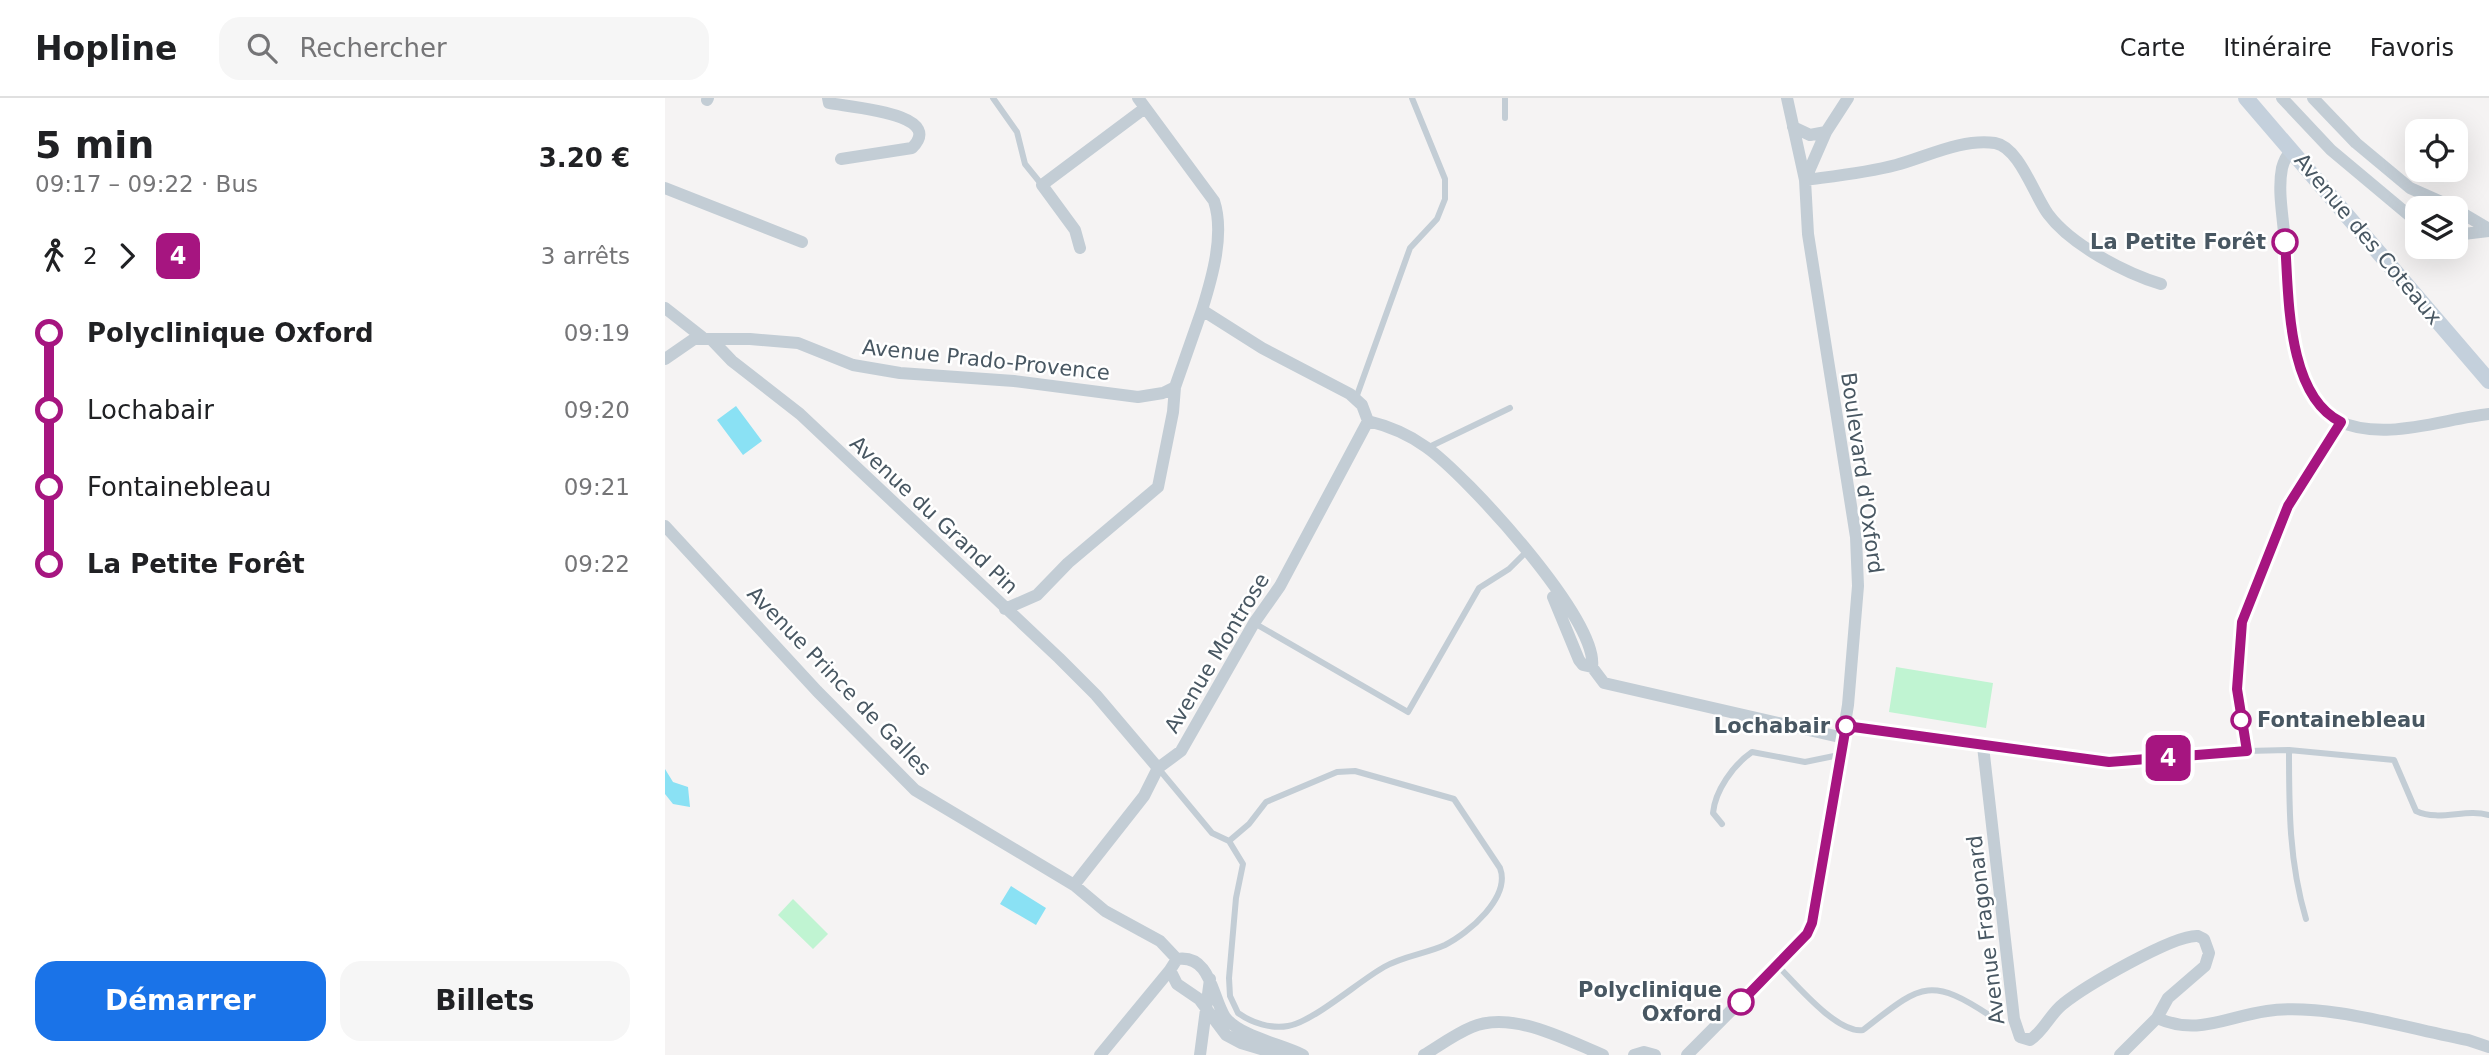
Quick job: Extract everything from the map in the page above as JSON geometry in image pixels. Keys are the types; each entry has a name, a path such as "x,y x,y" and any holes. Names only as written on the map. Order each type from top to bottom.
{"main road":[{"name":"Avenue des Coteaux","path":"2246,98 2489,381"}],"street":[{"path":"828,98 829,103 905,117 916,126 918,135 918,142 912,148 841,159"},
{"name":"Boulevard d'Oxford","path":"1687,1055 1807,934 1812,923 1845,732 1855,629 1858,558 1808,234 1805,180 1787,98"},
{"path":"1805,180 1826,132 1848,98"},
{"path":"2282,98 2331,150 2405,212"},
{"path":"2313,98 2356,143 2410,188 2428,196"},
{"path":"1005,609 1037,595 1068,563 1158,487 1173,412 1175,387 1202,310 1214,257 1218,213 1214,201 1142,103 1042,185 1075,230 1080,248"},
{"path":"1793,127 1810,135 1826,132"},
{"path":"1805,180 1885,167 1971,143 2002,145 2014,156 2046,212 2064,231 2121,269 2161,284"},
{"path":"2292,149 2284,159 2281,187 2293,335 2301,371 2313,399 2324,413 2341,422 2389,430 2489,414"},
{"path":"665,188 802,242"},
{"path":"2468,216 2489,230"},
{"path":"2468,233 2489,230"},
{"name":"Avenue du Grand Pin","path":"665,308 707,338 800,414 1096,695 1158,768"},
{"path":"1202,310 1262,348 1356,398 1367,413 1368,421 1397,430 1427,447 1485,501 1542,572 1579,660 1591,667 1599,679 1610,685 1845,732 2121,763 2247,751 2237,689 2242,622 2288,506 2341,422"},
{"path":"665,359 686,342 707,338"},
{"name":"Avenue Prado-Provence","path":"707,338 798,343 853,365 900,373 1014,381 1138,397 1163,393 1175,387"},
{"name":"Avenue Montrose","path":"1074,885 1145,796 1158,768 1181,751 1254,623 1280,586 1368,421"},
{"name":"Avenue Prince de Galles","path":"665,526 817,691 915,790 1074,885"},
{"name":"Avenue Fragonard","path":"1983,746 2014,1019 2020,1037 2031,1040 2036,1037 2061,1006 2092,983 2179,939 2198,936 2207,945 2208,961 2168,998 2157,1018"},
{"path":"1074,885 1105,911 1160,941 1173,964 1177,984 1194,994 1226,1035 1241,1044 1281,1055"},
{"path":"1100,1055 1173,964 1195,962 1210,979 1221,1010 1238,1029 1286,1046 1302,1055"},
{"path":"1201,1050 1210,979"},
{"path":"2120,1055 2157,1018 2175,1026 2194,1027 2265,1011 2305,1010 2468,1040 2489,1047"},
{"path":"1424,1055 1471,1027 1499,1022 1535,1030 1604,1055"},
{"path":"1201,1050 1211,1038 1226,1035"},
{"path":"1634,1055 1644,1052 1655,1055"},
{"path":"1295,1055 1302,1055"}],"lane":[{"path":"993,98 1017,132 1025,164 1042,185"},
{"path":"1356,398 1410,248 1437,219 1445,199 1445,179 1412,98"},
{"path":"1505,98 1505,118"},
{"path":"1427,447 1510,408"},
{"path":"1254,623 1408,712 1479,588 1509,569 1526,552"},
{"path":"2247,751 2289,750 2394,760 2416,811 2429,817 2479,813 2489,816"},
{"path":"2289,750 2290,839 2296,884 2307,919"},
{"path":"1722,824 1713,813 1714,800 1745,757 1752,752 1805,762 1841,755"},
{"path":"1158,768 1212,833 1221,840 1229,841 1249,824 1266,802 1337,772 1355,771 1454,799 1500,868 1503,880 1499,896 1446,944 1387,965 1303,1022 1278,1027 1262,1025 1238,1013 1230,996 1233,918 1243,864 1229,841"},
{"path":"1777,965 1835,1020 1856,1031 1863,1030 1908,995 1919,990 1949,992 1993,1017"}],"green space":[{"path":"1896,667 1993,683 1986,728 1889,712"},
{"path":"793,899 828,934 813,949 778,915"}],"water":[{"path":"736,406 762,441 743,455 717,420"},
{"path":"665,769 673,782 688,787 690,807 673,804 665,794"},
{"path":"1011,886 1046,908 1036,925 1000,904"}],"bus line":[{"name":"4","path":"1741,1002 1807,934 1812,923 1846,726 2121,763 2247,751 2237,689 2242,622 2279,524 2341,422 2324,413 2313,399 2301,371 2293,335 2285,242"}],"place":[{"name":"La Petite Forêt","path":"2285,242"},
{"name":"Fontainebleau","path":"2241,720"},
{"name":"Lochabair","path":"1846,726"},
{"name":"Polyclinique Oxford","path":"1741,1002"}]}
